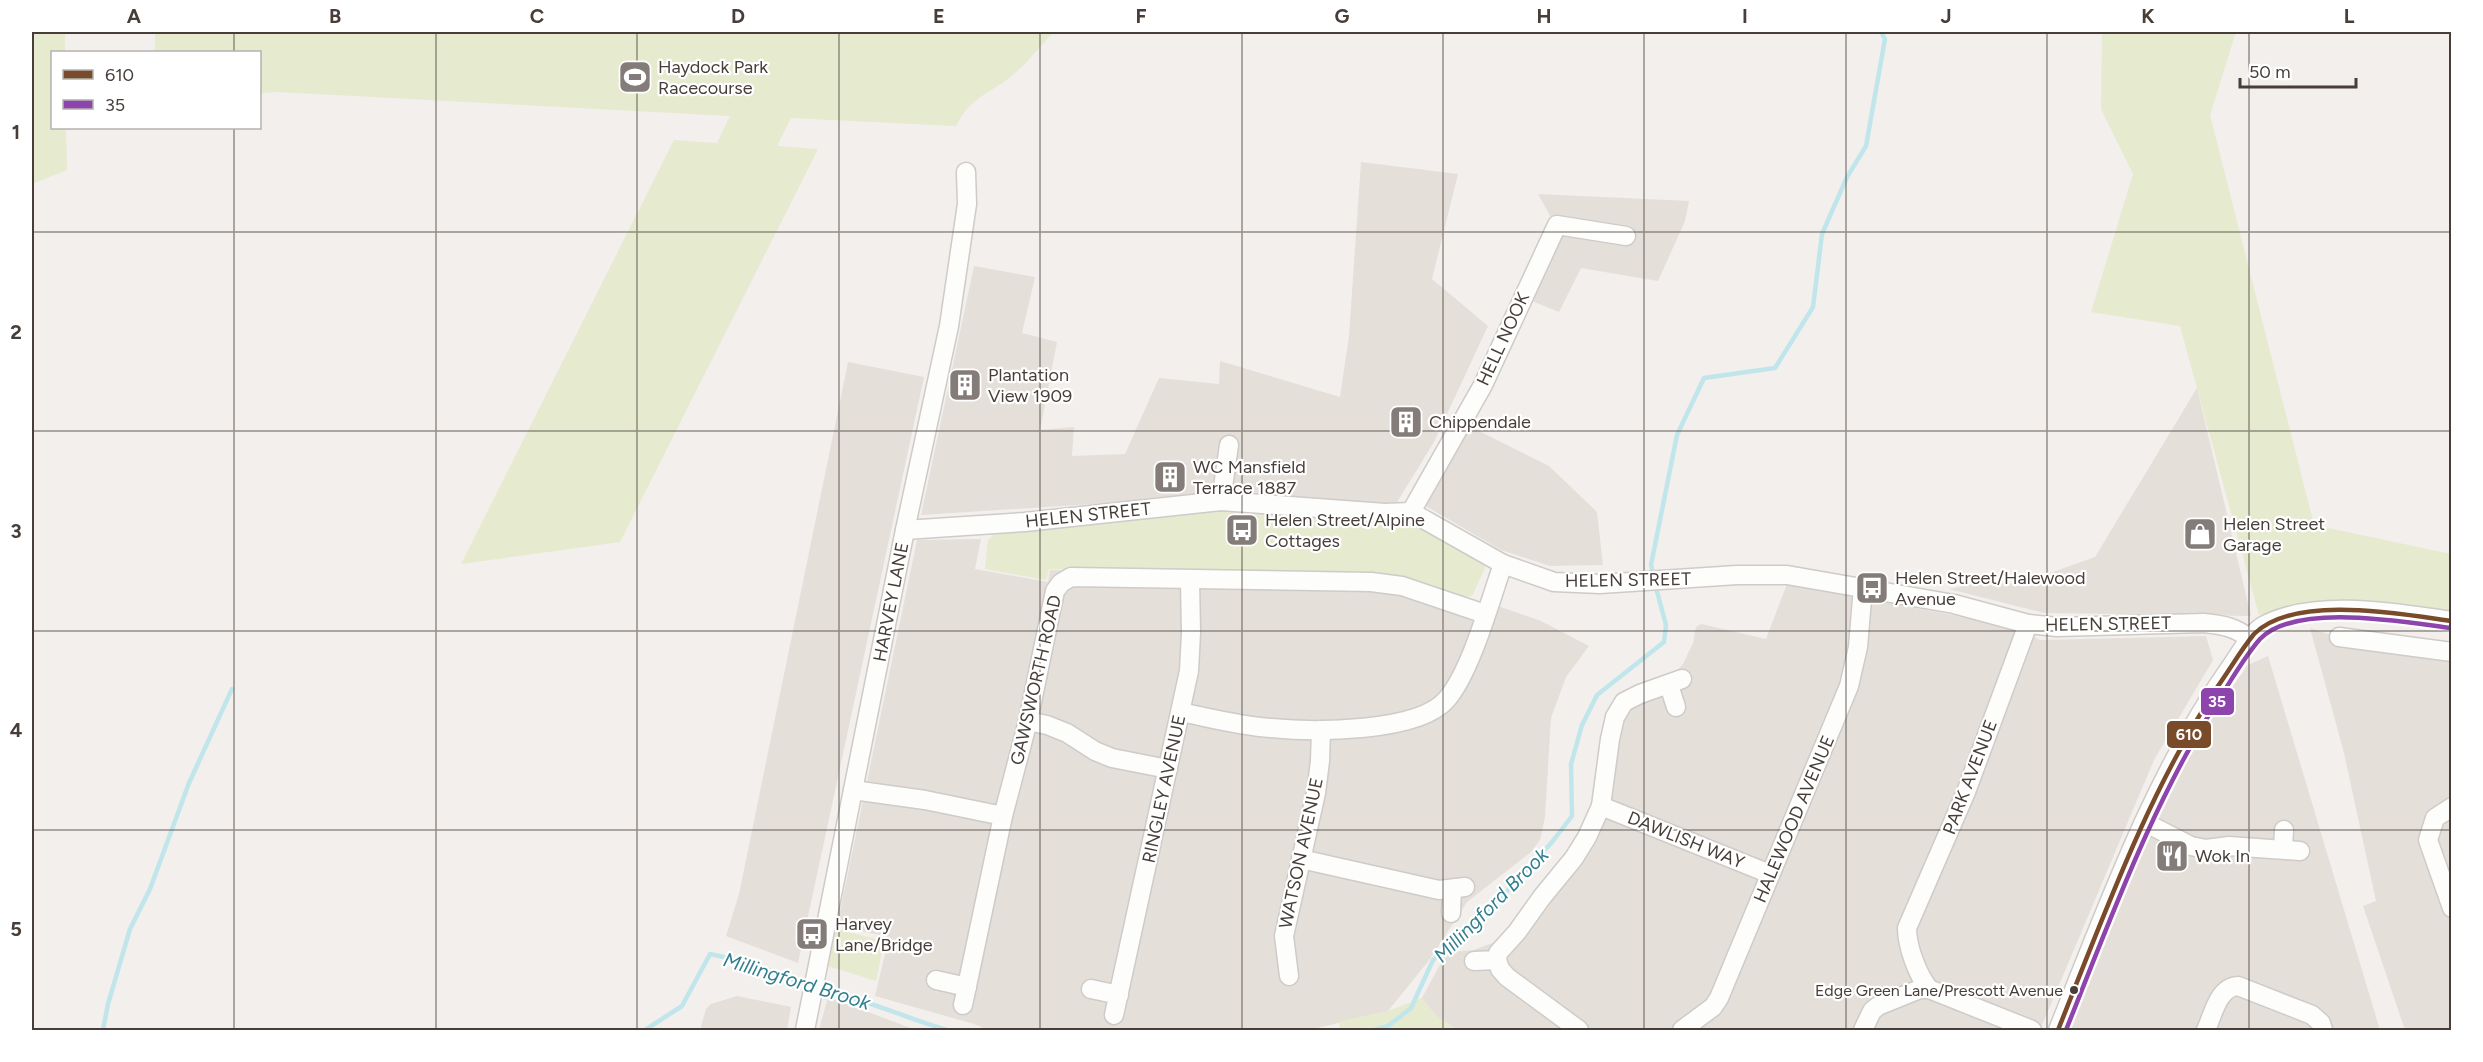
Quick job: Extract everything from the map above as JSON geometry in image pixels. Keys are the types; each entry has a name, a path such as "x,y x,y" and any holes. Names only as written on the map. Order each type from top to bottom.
{"street":[{"name":"HARVEY LANE","path":"805,1030 905,530 949,326 967,204 966,172"},
{"name":"HELL NOOK","path":"1411,512 1482,385 1557,225 1626,236"},
{"path":"1221,501 1229,445"},
{"name":"HELEN STREET","path":"905,530 1014,523 1221,501 1385,513 1411,512 1503,564 1554,582 1655,581 1737,575 1787,575 1954,604 2028,624 2057,627 2204,623 2239,630 2251,640"},
{"path":"1180,712 1263,728 1321,730 1407,721 1436,710 1448,699 1458,684 1503,564"},
{"name":"GAWSWORTH ROAD","path":"936,980 965,996 1003,816 1028,721 1055,591 1061,583 1071,577 1371,582 1402,586 1485,614"},
{"name":"RINGLEY AVENUE","path":"1114,1015 1189,662 1190,580"},
{"name":"HALEWOOD AVENUE","path":"1682,1030 1713,1007 1719,998 1849,686 1858,647 1863,587"},
{"path":"2058,1030 2117,881 2144,822 2193,728 2226,673 2259,629 2271,623 2329,611 2374,610 2451,621"},
{"name":"PARK AVENUE","path":"1929,989 1922,980 1907,936 1908,928 1966,792 2028,624"},
{"path":"2339,637 2451,651"},
{"path":"1579,1030 1507,977 1497,960 1498,953 1574,858 1587,837 1601,806 1610,739 1615,717 1624,702 1675,682 1676,707"},
{"path":"1028,721 1047,724 1067,733 1112,759 1168,769"},
{"name":"WATSON AVENUE","path":"1289,976 1284,936 1316,794 1321,730"},
{"path":"853,790 925,800 1003,816"},
{"name":"DAWLISH WAY","path":"1601,806 1770,874"},
{"path":"2451,807 2435,818 2428,840 2451,908"},
{"path":"2144,822 2191,846 2291,850 2284,830"},
{"path":"1300,859 1439,890 1458,888 1452,913"},
{"path":"1474,961 1497,960"},
{"path":"2206,1030 2221,995 2231,986 2238,986 2312,1015 2321,1023 2323,1030"},
{"path":"1091,989 1119,995"},
{"path":"1863,1030 1872,1011 1878,1006 1920,989 1929,989 2032,1030"}],"shaded area":[{"path":"1361,162 1458,174 1432,279 1488,326 1434,442 1394,507 1263,493 921,515 974,266 1035,277 1022,333 1057,342 1040,430 1074,427 1072,456 1125,454 1159,378 1219,384 1220,361 1340,397 1349,336"},
{"path":"1538,194 1689,201 1685,221 1658,281 1581,268 1559,312 1527,299 1554,223"},
{"path":"848,362 924,377 798,963 726,936 739,894"},
{"path":"2197,388 2251,616 2044,613 1949,589 1983,582 2019,584 2095,557"},
{"path":"1467,425 1549,466 1597,512 1603,565 1550,566 1501,550 1419,502"},
{"path":"981,539 975,569 1048,582 1050,570 1368,575 1498,606 1541,621 1589,646 1566,677 1551,718 1545,817 1540,840 1531,852 1467,902 1430,959 1388,1011 1309,1030 988,1030 875,996 889,937 837,926 917,540"},
{"path":"1787,584 2011,626 2040,640 2206,636 2213,660 2154,760 2040,1030 1458,1030 1436,1016 1422,998 1443,959 1451,952 1473,950 1498,941 1565,855 1580,830 1594,801 1619,696 1634,685 1676,672 1683,664 1693,643 1696,627 1701,624 1766,639"},
{"path":"2310,628 2371,649 2451,660 2451,1030 2405,1030 2363,906 2376,901 2344,753"},
{"path":"2268,656 2380,1030 2068,1030 2158,815 2211,717 2248,665"},
{"path":"737,996 791,1007 787,1030 700,1030 706,1009 711,1004"},
{"path":"828,997 916,1030 819,1030"}],"green space":[{"path":"32,32 72,32 65,33 65,51 51,51 51,129 66,129 67,170 32,184"},
{"path":"155,32 1054,32 1007,80 968,107 956,126 791,118 777,146 818,149 620,542 461,564 674,140 717,143 730,116 261,93 261,51 155,51"},
{"path":"2102,32 2236,32 2210,115 2314,525 2451,554 2451,613 2334,600 2259,615 2180,326 2091,312 2133,174 2101,109"},
{"path":"1187,508 1296,510 1325,520 1353,516 1368,522 1385,516 1411,517 1483,562 1485,568 1472,596 1464,597 1397,577 1368,573 1217,574 1049,569 1046,580 985,569 988,540 993,535"},
{"path":"836,929 884,941 876,981 828,966"},
{"path":"1422,998 1436,1016 1458,1030 1339,1030 1340,1021 1388,1011"}],"waterway":[{"name":"Millingford Brook","path":"1654,576 1651,565 1677,435 1704,378 1775,368 1813,307 1822,234 1847,177 1866,146 1885,39 1881,32"},
{"name":"Millingford Brook","path":"1374,1030 1388,1026 1411,1008 1433,960 1500,899 1552,842 1572,816 1571,764 1582,725 1597,695 1664,642 1666,625 1655,584"},
{"path":"103,1030 108,1004 130,929 150,889 189,783 232,689"},
{"name":"Millingford Brook","path":"645,1030 682,1006 710,954 747,962 808,985"},
{"name":"Millingford Brook","path":"816,987 947,1030"}],"transit line":[{"name":"610","path":"2058,1030 2129,854 2170,768 2218,686 2254,634 2272,622 2295,614 2321,610 2377,611 2452,621"},
{"name":"35","path":"2066,1030 2118,900 2156,814 2199,731 2260,639 2277,628 2298,621 2324,618 2379,619 2451,628"}],"place":[{"name":"Haydock Park Racecourse","path":"635,77"},
{"name":"Plantation View 1909","path":"965,385"},
{"name":"Chippendale","path":"1406,422"},
{"name":"WC Mansfield Terrace 1887","path":"1170,477"},
{"name":"Helen Street/Alpine Cottages","path":"1242,530"},
{"name":"Helen Street Garage","path":"2200,534"},
{"name":"Helen Street/Halewood Avenue","path":"1872,588"},
{"name":"Wok In","path":"2172,856"},
{"name":"Harvey Lane/Bridge","path":"812,934"},
{"name":"Edge Green Lane/Prescott Avenue","path":"2074,990"}]}
